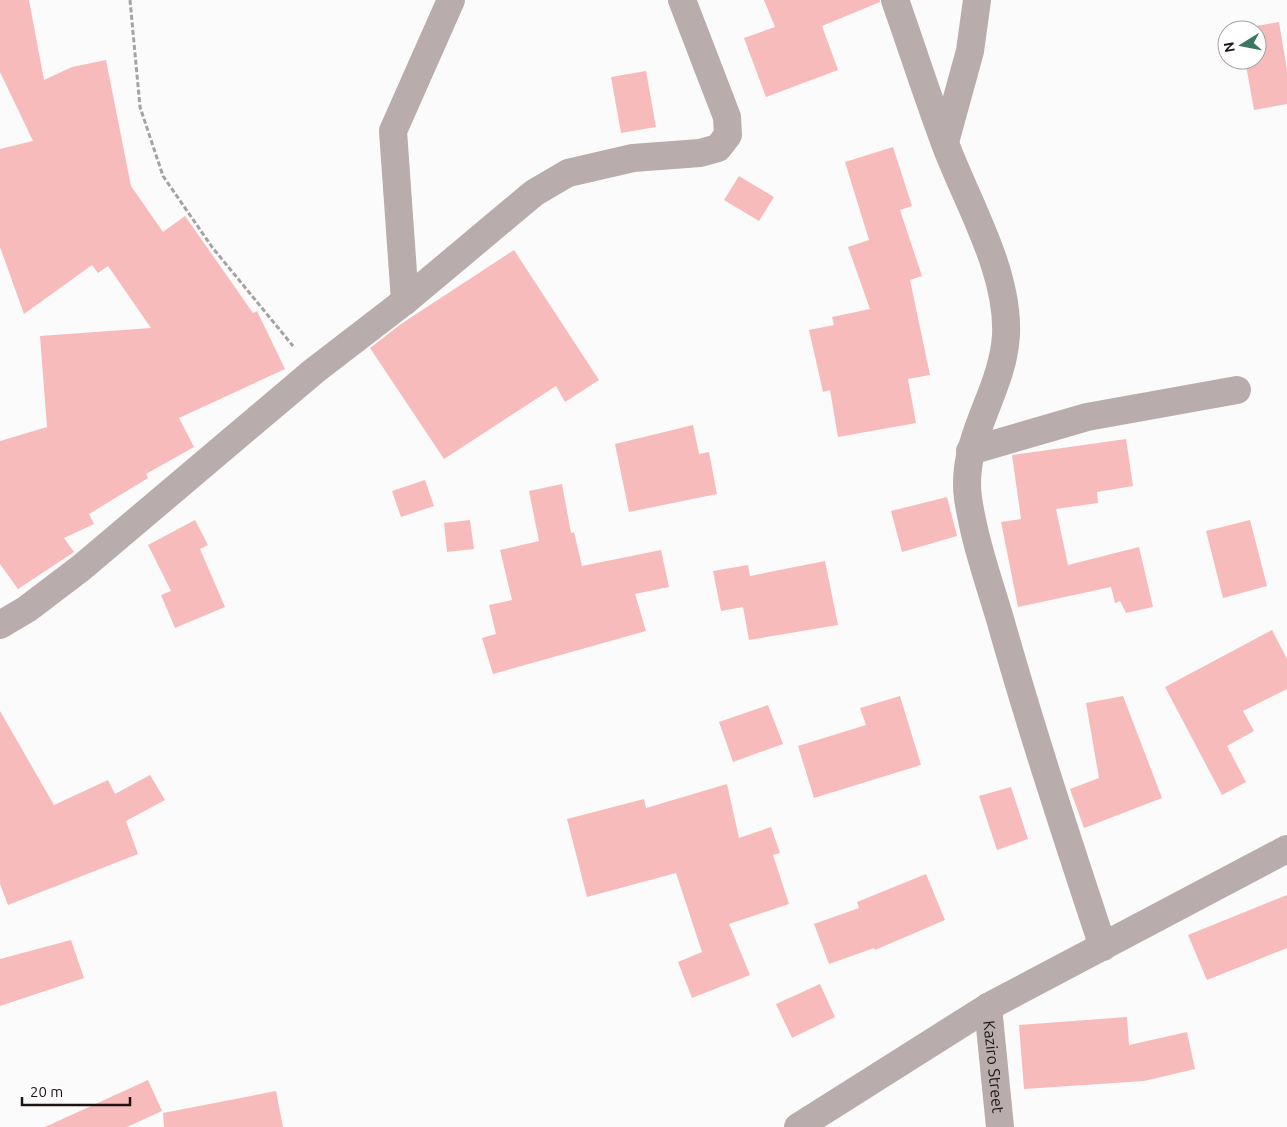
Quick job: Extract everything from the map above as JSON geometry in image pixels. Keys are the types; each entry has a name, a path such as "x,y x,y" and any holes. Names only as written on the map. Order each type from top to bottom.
{"street":[{"path":"405,301 393,131 451,0"},
{"path":"0,625 27,609 81,568 314,371 405,301 534,193 568,173 633,158 700,153 718,148 728,135 727,117 682,0"},
{"path":"895,0 945,142 978,221 1004,303 1006,336 1001,364 970,451 967,480 975,534 1017,684 1103,947"},
{"path":"945,142 970,51 977,0"},
{"path":"970,451 1087,418 1237,390"},
{"path":"798,1127 988,1007 1287,849"},
{"name":"Kaziro Street","path":"988,1007 1000,1127"}],"path":[{"path":"130,0 140,107 163,176 212,247 314,371"}],"building":[{"path":"0,0 29,0 44,80 72,67 106,60 131,186 163,232 185,216 253,313 257,311 285,369 179,418 194,447 146,474 148,478 89,514 94,524 64,538 74,552 18,589 0,564 0,441 47,427 40,336 151,328 108,266 98,273 92,265 24,314 0,247 0,149 33,141 0,72"},
{"path":"764,0 880,0 880,2 822,26 838,70 766,97 744,38 775,27"},
{"path":"1279,22 1287,70 1287,104 1254,110 1247,70 1267,70 1267,24"},
{"path":"646,71 656,127 621,133 611,77"},
{"path":"893,147 912,206 900,210 922,276 910,280 930,375 908,379 916,423 838,437 830,390 823,392 809,330 834,325 832,317 870,309 848,247 869,240 845,162"},
{"path":"739,176 774,197 759,221 724,200"},
{"path":"514,250 599,380 565,402 556,386 444,459 370,348 401,324"},
{"path":"693,425 699,454 709,452 717,494 629,512 615,444"},
{"path":"1126,439 1133,486 1097,492 1098,503 1056,509 1068,565 1139,547 1153,607 1126,613 1120,601 1115,603 1111,587 1018,607 1001,522 1021,519 1012,455"},
{"path":"425,480 434,506 401,517 392,491"},
{"path":"562,484 571,533 574,532 582,566 661,550 669,587 635,594 646,631 493,674 482,638 496,634 489,605 512,600 500,550 539,541 529,491"},
{"path":"947,497 957,536 902,552 891,511"},
{"path":"195,520 208,545 200,549 225,607 175,628 161,595 171,591 148,545"},
{"path":"470,520 474,549 447,552 444,523"},
{"path":"1250,520 1267,586 1223,598 1206,531"},
{"path":"825,561 838,625 749,640 743,607 721,611 713,571 748,565 750,576"},
{"path":"1272,630 1287,659 1287,689 1243,711 1254,731 1227,746 1246,782 1222,795 1165,687"},
{"path":"900,696 921,765 814,798 798,746 866,725 860,708"},
{"path":"1123,696 1162,798 1084,828 1070,789 1099,778 1086,703"},
{"path":"768,705 783,744 733,762 719,722"},
{"path":"0,711 54,805 108,780 115,794 150,775 165,800 126,821 138,854 8,905 0,884"},
{"path":"727,784 739,838 771,827 780,853 773,855 789,904 729,924 750,975 692,998 678,962 702,952 676,873 587,897 567,819 644,799 646,808"},
{"path":"1011,787 1028,839 997,850 979,796"},
{"path":"926,874 945,920 875,950 874,948 829,964 814,924 859,908 857,902"},
{"path":"1287,895 1287,948 1207,980 1188,935"},
{"path":"71,940 84,978 0,1006 0,959"},
{"path":"820,984 835,1017 792,1038 776,1004"},
{"path":"1127,1017 1129,1045 1187,1032 1195,1069 1144,1081 1024,1089 1019,1025"},
{"path":"148,1080 162,1111 127,1127 45,1127"},
{"path":"276,1091 283,1127 164,1127 163,1113"}]}
